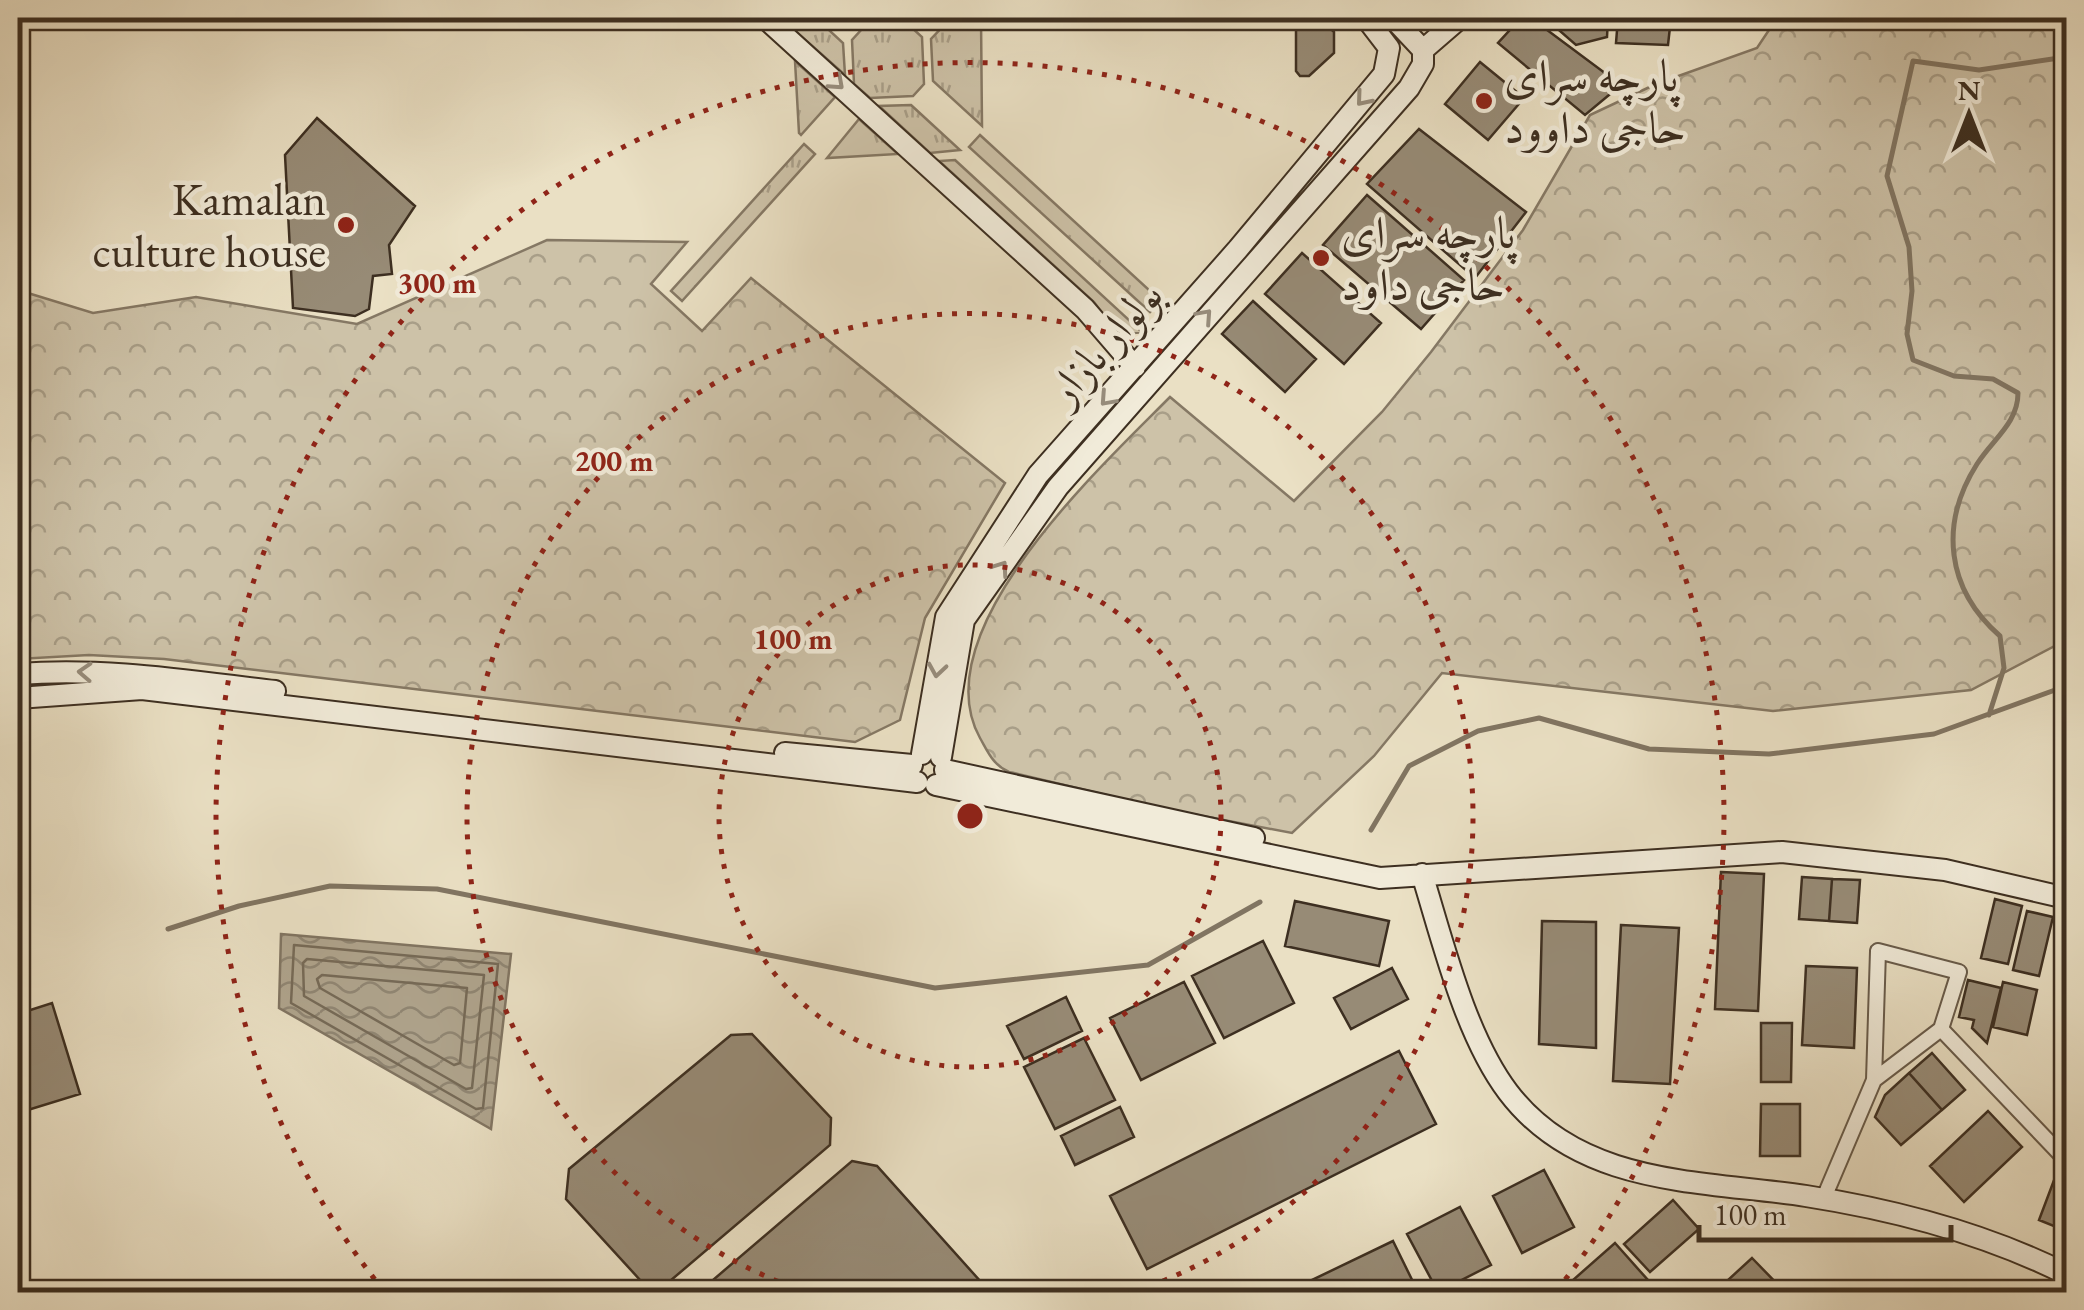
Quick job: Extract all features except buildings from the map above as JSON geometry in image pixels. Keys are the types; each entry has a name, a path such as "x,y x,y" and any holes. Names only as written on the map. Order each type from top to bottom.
{"street":[{"path":"764,18 1086,310 1135,367"},
{"name":"بولوار بازار","path":"929,769 946,617 1038,475 1384,74 1388,48 1366,18"},
{"path":"1393,18 1423,50"},
{"path":"929,769 964,620 1058,487 1409,88 1420,74 1423,50 1460,18"},
{"path":"18,674 60,670 143,675 929,769 1422,874 1782,852 1945,870 2066,898"},
{"path":"18,698 142,690 929,769"},
{"path":"1422,874 1461,1001 1508,1092 1550,1132 1597,1161 1652,1178 1822,1200 1946,1225 2066,1274"},
{"path":"1822,1200 1874,1080 1878,951 1959,972 1941,1029 1874,1080"},
{"path":"1941,1029 2066,1160"}],"green space":[{"path":"793,18 816,18 843,43 845,75 793,29"},
{"path":"951,18 981,18 982,126 933,81 931,39"},
{"path":"1777,18 2066,18 2066,640 1971,690 1773,711 1442,673 1374,756 1292,833 1161,808 1009,772 995,762 980,738 968,695 975,649 997,601 1028,553 1065,507 1170,397 1294,501 1382,412 1431,352 1523,230 1590,115 1656,84 1757,48"},
{"path":"910,26 922,37 924,84 913,96 870,98 854,84 852,40 863,28"},
{"path":"795,61 835,97 801,135 799,133"},
{"path":"911,105 960,150 930,153 879,106"},
{"path":"859,119 898,154 827,158"},
{"path":"980,135 1161,301 1150,312 969,147"},
{"path":"804,144 815,154 682,301 671,291"},
{"path":"955,160 1142,332 1119,335 1094,302 939,161"},
{"path":"547,240 687,242 651,284 702,331 751,278 1005,483 925,618 900,720 855,742 164,659 89,655 18,659 18,290 93,313 196,297 357,324"}],"water":[{"path":"281,934 511,954 491,1129 279,1008"}],"waterway":[{"path":"1989,715 2004,668 2000,636 1968,598 1959,577 1953,532 1965,487 2009,422 2018,393 1993,379 1954,376 1913,360 1907,334 1912,291 1909,247 1887,176 1913,61 1979,70 2066,57"},
{"path":"1371,830 1409,766 1478,731 1539,718 1649,749 1769,754 1934,734 2066,686"},
{"path":"168,929 239,906 330,886 437,889 935,988 1148,965 1260,902"}],"place":[{"name":"پارچه سرای حاجی داوود","path":"1484,101"},
{"name":"Kamalan culture house","path":"346,225"},
{"name":"پارچه سرای حاجی داود","path":"1321,258"}]}
